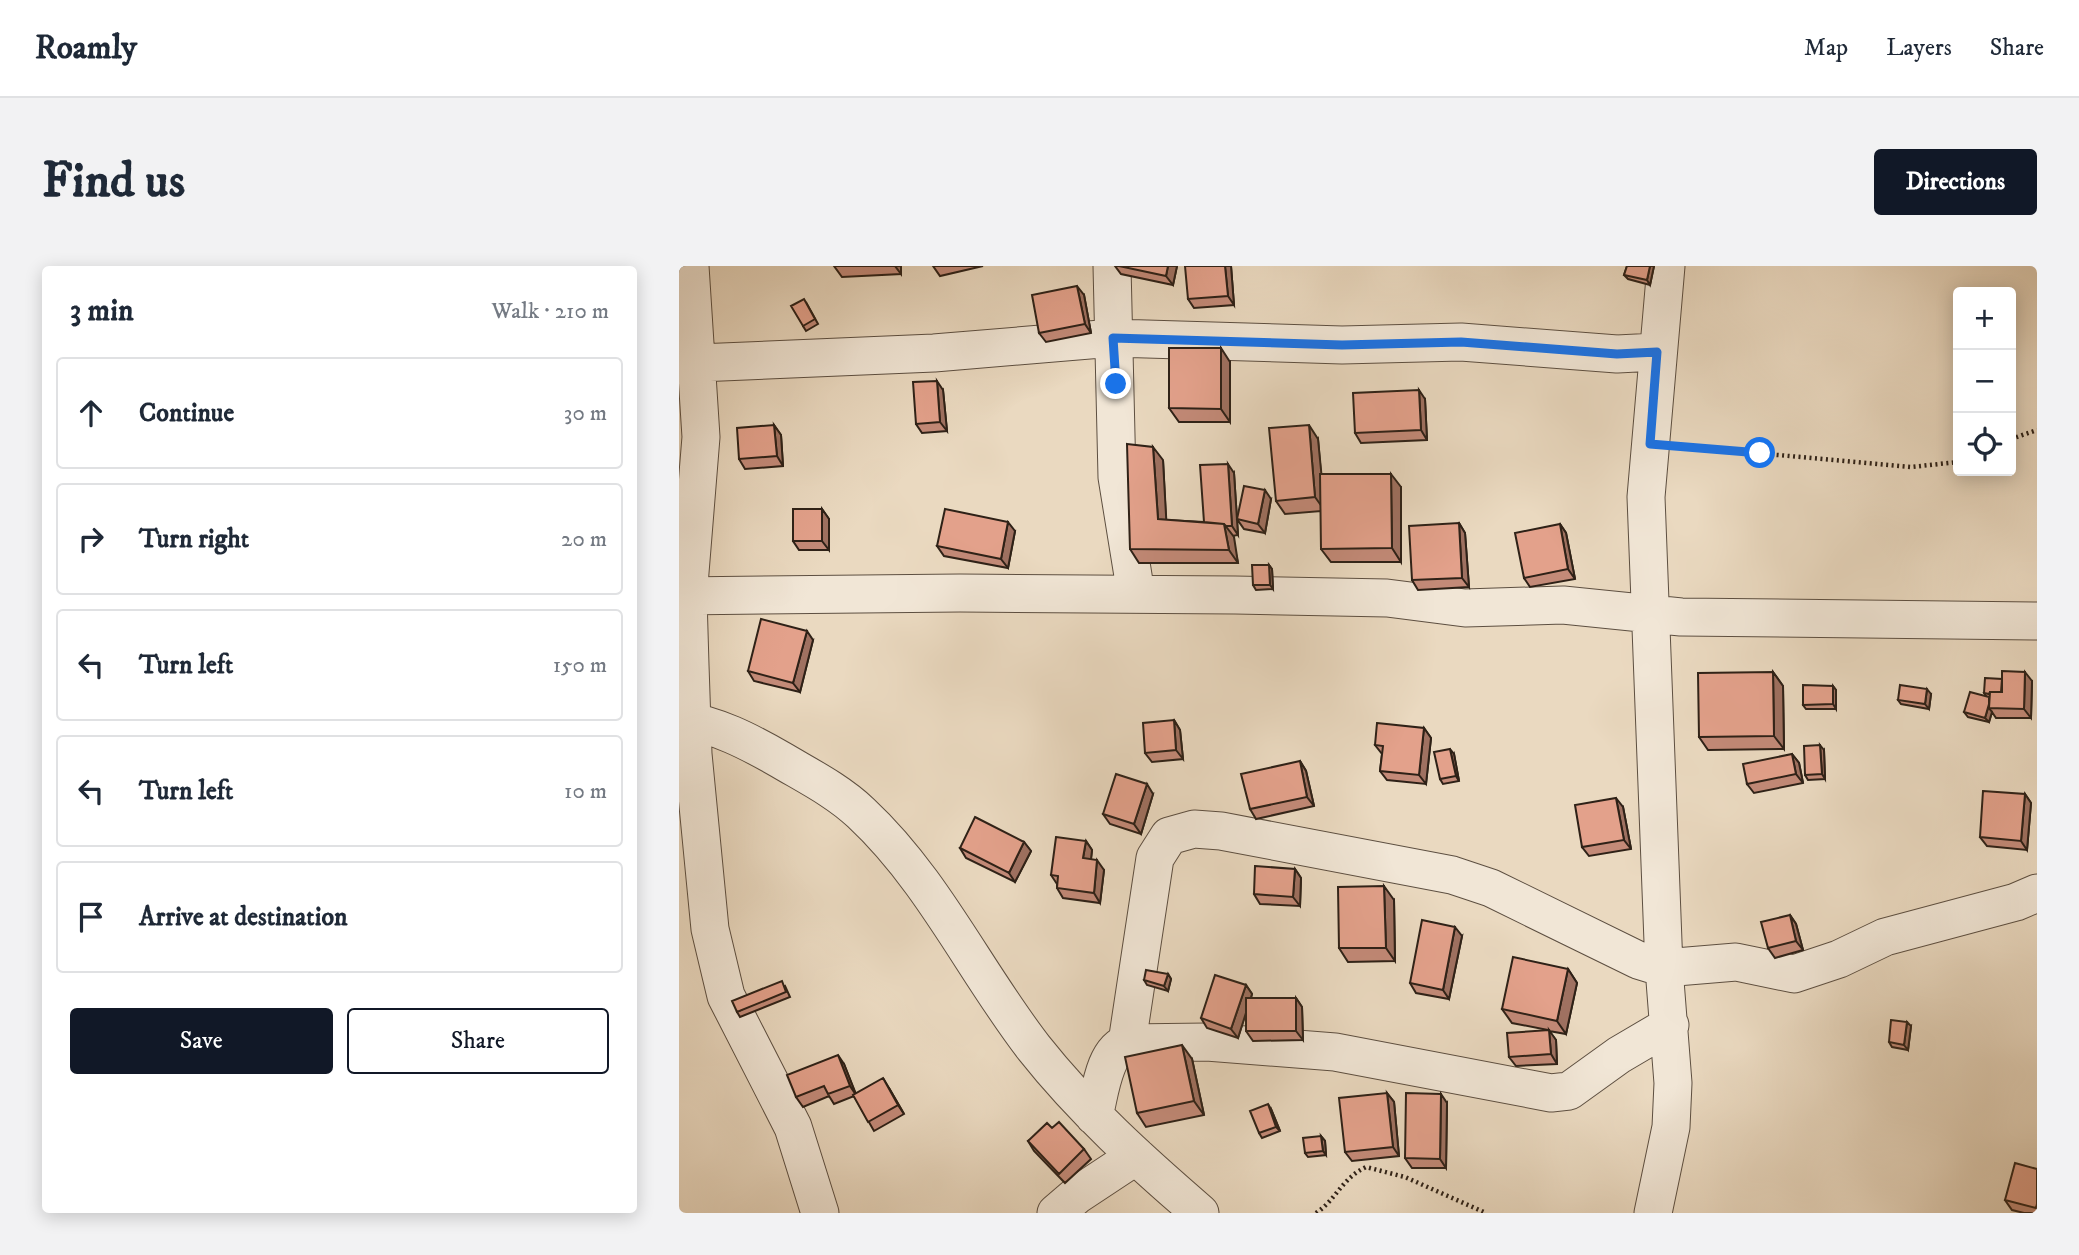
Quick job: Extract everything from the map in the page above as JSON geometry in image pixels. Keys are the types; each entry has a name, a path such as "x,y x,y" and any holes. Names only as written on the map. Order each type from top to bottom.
{"street":[{"path":"690,266 692,372 701,437 684,596 686,719 693,754 695,930 793,1127 820,1213"},
{"path":"1112,266 1117,477 1136,594"},
{"path":"1653,1213 1671,1127 1670,1025 1664,968 1646,497 1666,266"},
{"path":"692,372 1113,338 1342,345 1461,342 1617,354 1657,352"},
{"path":"684,596 1136,594 1387,598 1465,608 1563,605 1681,617 2037,621"},
{"path":"686,719 735,734 816,780 859,811 889,841 938,905 997,997 1035,1049 1094,1116 1200,1213"},
{"path":"1127,1042 1155,858 1168,836 1194,829 1221,831 1452,875 1491,888 1638,960 1664,968 1736,962 1794,974 1839,959 1897,933 2016,902 2037,893"},
{"path":"1094,1116 1110,1058 1119,1045 1127,1042 1207,1042 1335,1052 1551,1093 1569,1091 1619,1055 1670,1025"},
{"path":"1056,1213 1077,1195 1136,1156"}],"path":[{"path":"2016,437 2037,430"},
{"path":"1650,444 1911,467 1953,463"},
{"path":"1316,1213 1327,1206 1345,1179 1366,1167 1405,1177 1486,1213"}],"building":[{"path":"1119,266 1168,266 1166,276"},
{"path":"1185,266 1225,266 1228,296 1188,299"},
{"path":"1627,266 1650,266 1647,280 1624,275"},
{"path":"1077,286 1085,324 1039,333 1032,295"},
{"path":"804,299 815,319 803,326 791,306"},
{"path":"1169,348 1221,348 1221,409 1169,408"},
{"path":"937,381 940,422 916,424 913,382"},
{"path":"1419,390 1421,430 1355,433 1353,393"},
{"path":"774,425 777,456 739,459 737,428"},
{"path":"1309,425 1315,497 1276,501 1269,428"},
{"path":"1127,444 1153,447 1158,519 1224,524 1229,550 1130,549"},
{"path":"1228,464 1232,526 1204,522 1200,465"},
{"path":"1320,474 1391,474 1392,548 1321,549"},
{"path":"1244,486 1265,490 1258,524 1237,519"},
{"path":"793,509 822,509 822,541 793,541"},
{"path":"945,509 1008,522 1001,559 937,546"},
{"path":"1459,523 1462,578 1412,580 1409,526"},
{"path":"1560,524 1568,569 1524,578 1515,533"},
{"path":"1252,565 1269,565 1270,585 1253,585"},
{"path":"761,619 807,631 793,683 748,671"},
{"path":"2002,671 2025,672 2024,709 1989,708 1990,692 2002,692"},
{"path":"1773,672 1774,736 1699,737 1698,673"},
{"path":"1985,678 2002,679 2001,692 1984,693"},
{"path":"1803,685 1833,686 1833,704 1803,705"},
{"path":"1900,685 1927,689 1925,704 1898,700"},
{"path":"1970,692 1989,697 1985,718 1964,712"},
{"path":"1174,720 1176,750 1145,753 1143,723"},
{"path":"1377,723 1424,728 1419,775 1380,771 1383,746 1375,745"},
{"path":"1820,745 1822,774 1805,775 1804,746"},
{"path":"1450,749 1456,776 1440,779 1434,752"},
{"path":"1792,754 1796,774 1747,784 1743,764"},
{"path":"1300,761 1307,797 1250,809 1241,774"},
{"path":"1116,774 1147,784 1134,824 1103,814"},
{"path":"1983,791 2025,794 2021,841 1980,837"},
{"path":"1616,798 1624,840 1582,847 1575,805"},
{"path":"975,817 1024,842 1009,873 960,848"},
{"path":"1056,837 1086,841 1083,858 1097,860 1094,893 1057,888 1058,876 1051,875"},
{"path":"1255,866 1295,869 1293,897 1254,894"},
{"path":"1384,886 1386,948 1339,948 1338,887"},
{"path":"1790,915 1796,941 1768,948 1761,922"},
{"path":"1422,920 1455,927 1443,990 1410,983"},
{"path":"1513,957 1568,969 1557,1021 1502,1009"},
{"path":"1146,970 1168,974 1164,986 1144,980"},
{"path":"1215,975 1246,985 1231,1029 1201,1018"},
{"path":"782,981 786,992 737,1012 732,1001"},
{"path":"1246,998 1296,998 1296,1031 1246,1031"},
{"path":"1891,1020 1907,1022 1904,1045 1889,1042"},
{"path":"1549,1030 1551,1054 1509,1057 1507,1033"},
{"path":"1182,1045 1194,1101 1137,1113 1125,1057"},
{"path":"838,1055 850,1086 828,1094 824,1086 796,1097 787,1075"},
{"path":"883,1078 898,1105 868,1122 853,1095"},
{"path":"1387,1093 1393,1147 1345,1152 1339,1098"},
{"path":"1406,1093 1441,1094 1440,1159 1405,1158"},
{"path":"1268,1104 1276,1127 1259,1133 1250,1111"},
{"path":"1059,1122 1084,1149 1059,1174 1028,1141 1047,1123 1052,1128"},
{"path":"1321,1136 1323,1151 1305,1153 1303,1138"},
{"path":"2015,1163 2037,1169 2036,1208 2005,1200"}],"route":[{"path":"1116,384 1113,338 1342,345 1461,342 1617,354 1657,352 1650,444 1760,453"}]}
